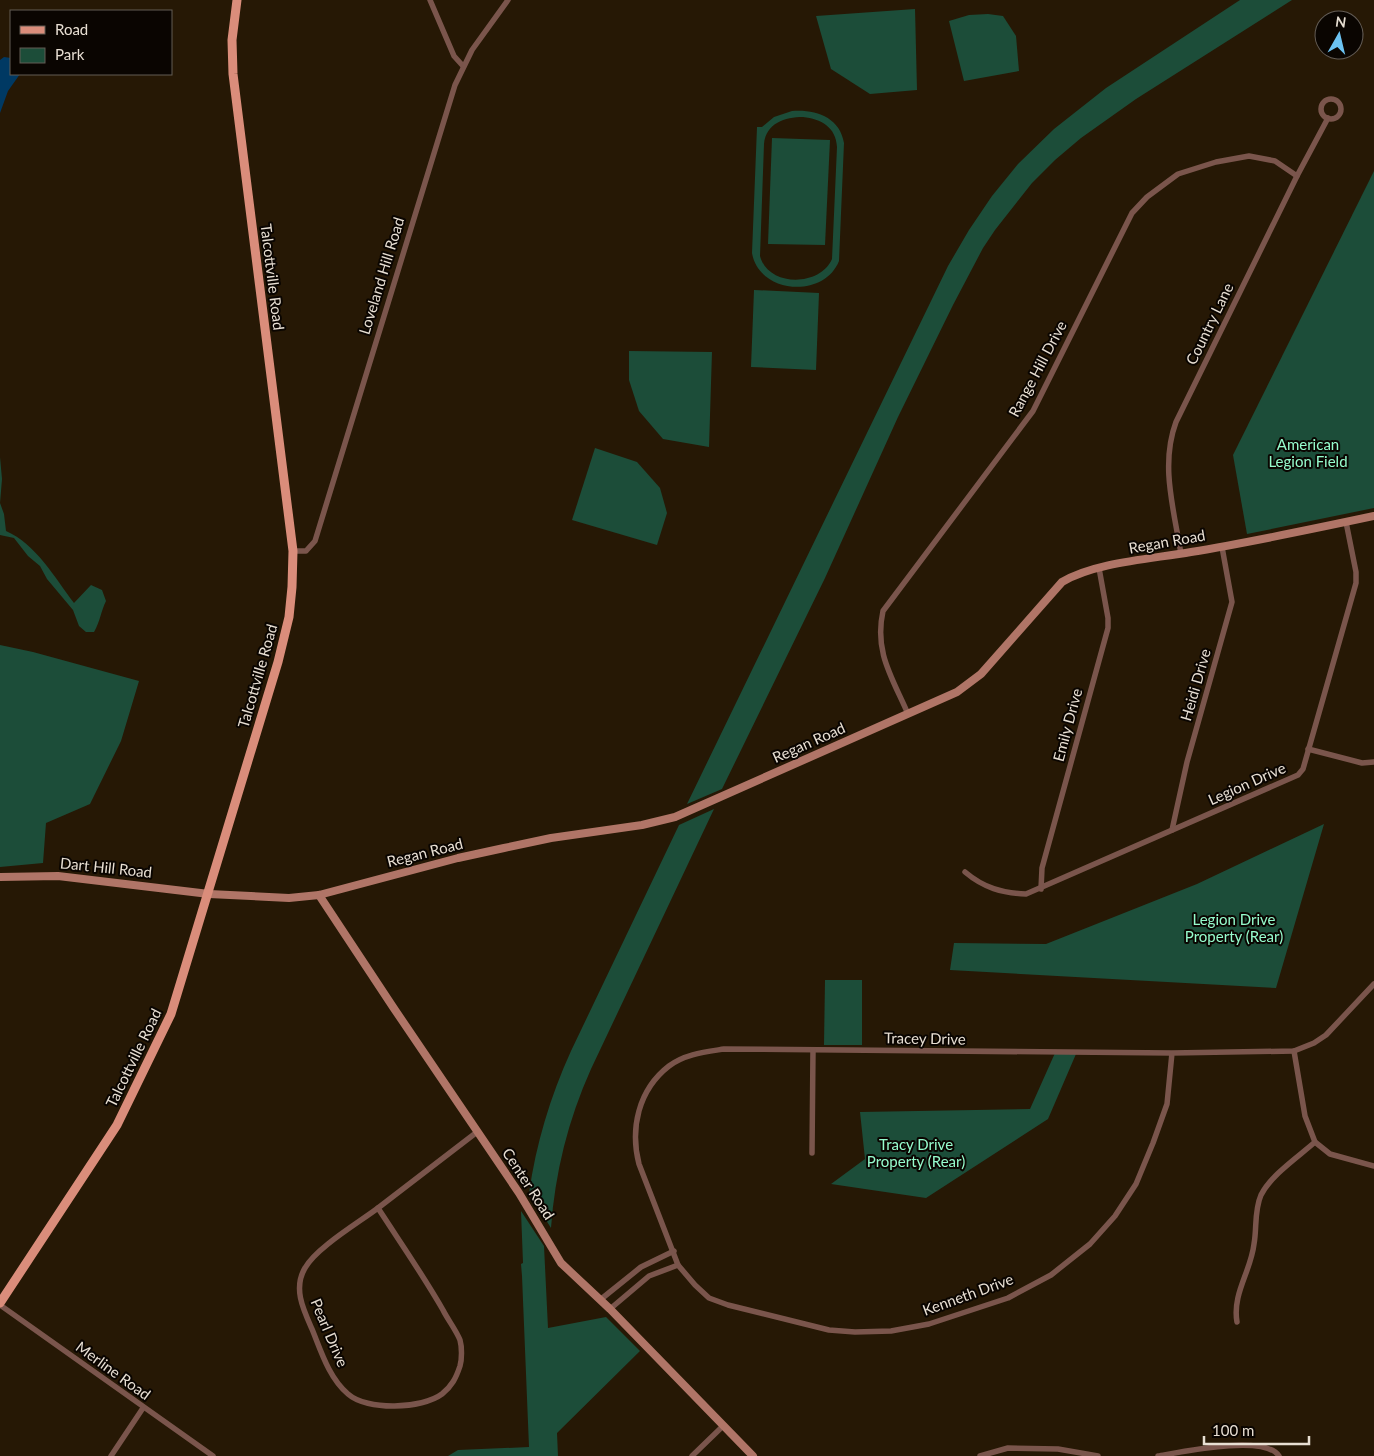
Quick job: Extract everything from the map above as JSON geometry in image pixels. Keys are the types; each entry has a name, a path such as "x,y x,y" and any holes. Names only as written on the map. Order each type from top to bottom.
{"main road":[{"name":"Talcottville Road","path":"0,1304 117,1125 171,1014 209,894 285,632 292,587 293,551 233,74 232,40 238,0"}],"street":[{"path":"430,0 454,56 463,66"},
{"name":"Loveland Hill Road","path":"293,551 306,551 315,541 455,85 472,50 508,0"},
{"name":"Country Lane","path":"1181,554 1170,488 1168,464 1171,435 1178,416 1297,176 1328,118"},
{"name":"Range Hill Drive","path":"908,714 880,647 879,628 883,611 1033,411 1132,214 1147,197 1178,174 1216,162 1249,156 1275,161 1297,176"},
{"name":"Regan Road","path":"209,894 289,898 319,895 461,857 551,838 642,826 675,818 956,692 972,682 1062,582 1076,574 1374,516"},
{"name":"Legion Drive","path":"965,872 977,882 1005,893 1026,894 1298,776 1303,770 1356,583 1356,572 1346,522"},
{"name":"Heidi Drive","path":"1172,830 1187,762 1232,602 1222,547"},
{"name":"Emily Drive","path":"1041,889 1042,868 1108,628 1099,568"},
{"path":"1308,749 1362,763 1374,762"},
{"name":"Dart Hill Road","path":"0,877 58,876 209,894"},
{"name":"Center Road","path":"319,895 519,1193 561,1263 610,1309 753,1456"},
{"name":"Tracey Drive","path":"678,1265 639,1164 635,1148 638,1110 647,1091 668,1067 699,1052 724,1049 1172,1053 1294,1051 1314,1043 1326,1035 1374,984"},
{"path":"812,1152 813,1050"},
{"path":"1294,1051 1305,1116 1315,1142 1330,1154 1374,1166"},
{"name":"Kenneth Drive","path":"678,1265 709,1298 728,1305 829,1330 855,1332 891,1331 929,1324 1008,1298 1051,1275 1090,1244 1115,1216 1136,1184 1154,1143 1167,1104 1172,1053"},
{"name":"Pearl Drive","path":"378,1208 410,1256 460,1341 461,1360 456,1380 442,1394 427,1402 378,1406 362,1402 350,1396 330,1370 303,1310 299,1282 304,1269 314,1256 477,1132"},
{"path":"1237,1322 1235,1312 1236,1301 1254,1246 1256,1214 1261,1196 1270,1182 1315,1142"},
{"path":"600,1300 641,1267 674,1251"},
{"path":"610,1309 649,1276 678,1265"},
{"name":"Merline Road","path":"0,1304 143,1408 213,1456"},
{"path":"111,1456 143,1408"},
{"path":"692,1456 724,1426"},
{"path":"1158,1456 1204,1447 1232,1446 1260,1447 1277,1453 1279,1456"},
{"path":"980,1456 1008,1448 1058,1450 1098,1456"}],"green space":[{"path":"1240,0 1292,0 1136,99 1081,138 1032,183 995,230 983,248 953,305 898,417 825,578 722,789 687,804 948,266 992,196 1018,164 1054,129 1106,88"},
{"path":"915,9 917,90 870,94 831,69 816,16"},
{"path":"988,14 1003,16 1016,36 1019,71 964,81 949,21 969,15"},
{"path":"792,111 818,113 832,121 842,134 844,143 839,261 831,273 820,282 807,286 793,287 779,284 766,277 757,267 752,253 757,127 762,127 774,117","holes":["803,117 826,125 831,129 836,140 832,259 826,268 817,275 806,279 794,280 783,278 773,273 765,266 760,256 764,144 768,131 772,126 783,120"]},
{"path":"772,138 830,140 825,245 768,244"},
{"name":"American Legion Field","path":"1374,171 1374,508 1247,534 1233,455"},
{"path":"754,290 819,293 816,370 751,367"},
{"path":"629,351 712,352 709,447 663,439 639,411 629,380"},
{"path":"595,448 637,462 660,488 667,513 657,545 572,520"},
{"path":"0,457 2,479 0,503"},
{"path":"0,503 4,514 6,531 27,544 36,553 74,603 91,585 102,590 106,601 94,632 86,632 79,626 73,610 47,579 40,566 28,556 14,538 0,535"},
{"path":"0,645 139,681 121,741 90,804 46,823 43,863 0,867"},
{"path":"714,809 583,1088 569,1127 559,1167 551,1228 529,1193 540,1139 557,1086 571,1051 679,825"},
{"name":"Legion Drive Property (Rear)","path":"1324,824 1276,988 950,970 954,943 1046,944 1197,884"},
{"path":"825,980 862,980 862,1045 824,1045"},
{"name":"Tracy Drive Property (Rear)","path":"1055,1053 1076,1054 1048,1119 926,1198 831,1184 865,1159 860,1112 1030,1109"},
{"path":"521,1211 544,1246 548,1328 606,1317 640,1351 557,1433 558,1456 448,1456 458,1450 529,1447 521,1264 523,1263"}],"water":[{"path":"4,57 10,58 10,75 19,75 8,91 0,113 0,60"}]}
